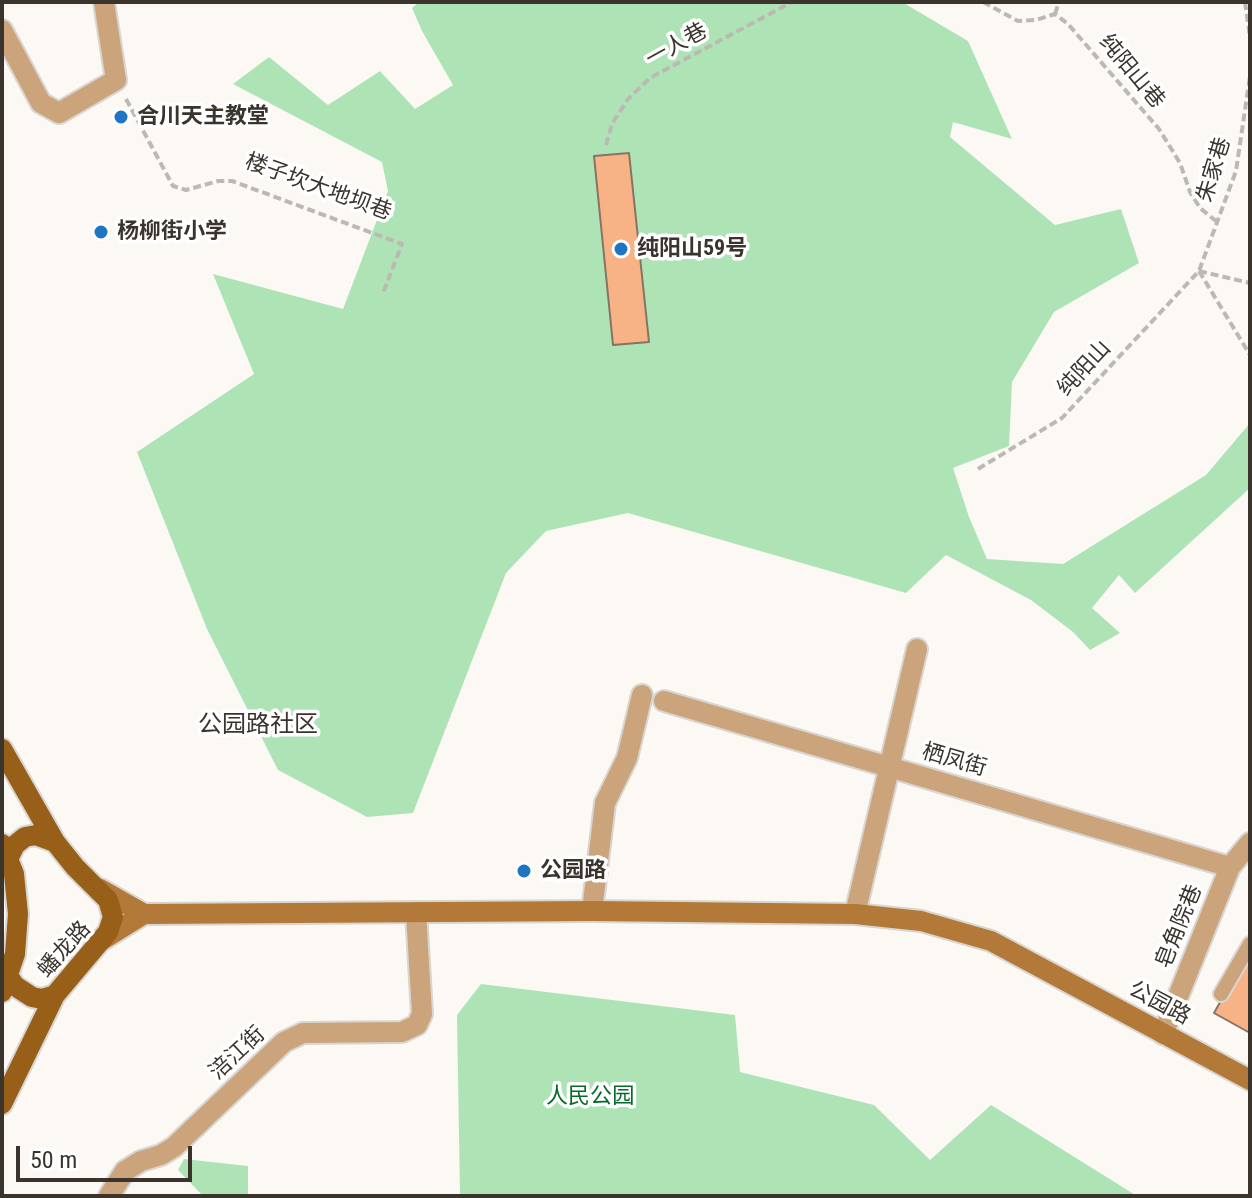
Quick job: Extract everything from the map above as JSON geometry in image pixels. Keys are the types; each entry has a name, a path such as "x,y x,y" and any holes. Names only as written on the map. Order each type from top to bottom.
{"main road":[{"path":"2,749 55,842 87,880 144,914"},
{"path":"6,851 25,837 36,835 55,842"},
{"name":"蟠龙路","path":"6,851 18,914 15,954 6,984"},
{"path":"99,942 108,932 113,917 112,907 100,889"},
{"name":"公园路","path":"144,914 592,911 855,914 921,921 991,941 1250,1080"},
{"name":"蟠龙路","path":"2,1104 55,995 99,942 144,914"},
{"path":"6,984 32,997 42,999 55,995"}],"street":[{"path":"2,30 41,103 59,113 116,80 104,2"},
{"path":"855,914 917,649"},
{"path":"592,911 605,803 627,758 642,695"},
{"name":"栖凤街","path":"664,701 1230,867"},
{"name":"皂角院巷","path":"1163,1034 1230,867 1250,843"},
{"name":"涪江街","path":"109,1196 125,1171 174,1147 284,1042 303,1033 402,1032 417,1025 422,1014 416,912"}],"lane":[{"path":"1221,994 1250,944"}],"path":[{"name":"一人巷","path":"606,145 612,124 628,99 650,78 792,2"},
{"path":"983,2 1018,21 1055,14 1059,2"},
{"path":"1245,2 1250,37"},
{"name":"纯阳山巷","path":"1055,14 1087,43 1159,129 1180,163 1190,192 1200,208 1216,221"},
{"name":"朱家巷","path":"1199,271 1236,171 1250,76"},
{"name":"楼子坎大地坝巷","path":"116,80 173,186 186,190 218,181 232,181 402,244 383,293"},
{"path":"1199,271 1250,283"},
{"path":"1199,271 1250,355"},
{"name":"纯阳山","path":"978,469 1062,418 1199,271"}],"green space":[{"path":"419,2 902,2 968,41 1012,139 953,122 950,137 1055,225 1121,209 1139,263 1054,312 1012,382 1009,446 953,468 987,559 1063,564 1206,475 1250,423 1250,488 1135,593 1119,575 1092,608 1120,633 1090,650 1073,632 1031,600 946,555 906,593 628,513 546,531 506,573 413,813 367,817 278,770 207,629 137,452 254,374 213,274 343,309 388,191 382,162 233,84 269,57 328,105 380,71 415,109 453,85 412,8"},
{"name":"人民公园","path":"481,984 735,1015 740,1072 874,1105 930,1160 991,1105 1137,1196 460,1196 457,1015"},
{"path":"184,1159 248,1166 248,1196 203,1196 178,1170"}],"building":[{"name":"纯阳山59号","path":"629,153 649,342 613,345 594,156"},
{"path":"1250,949 1250,1033 1214,1013"}],"place":[{"name":"合川天主教堂","path":"121,117"},
{"name":"杨柳街小学","path":"101,232"},
{"name":"纯阳山59号","path":"621,249"},
{"name":"公园路","path":"524,871"}],"district":[{"name":"公园路社区","path":"258,726"}]}
